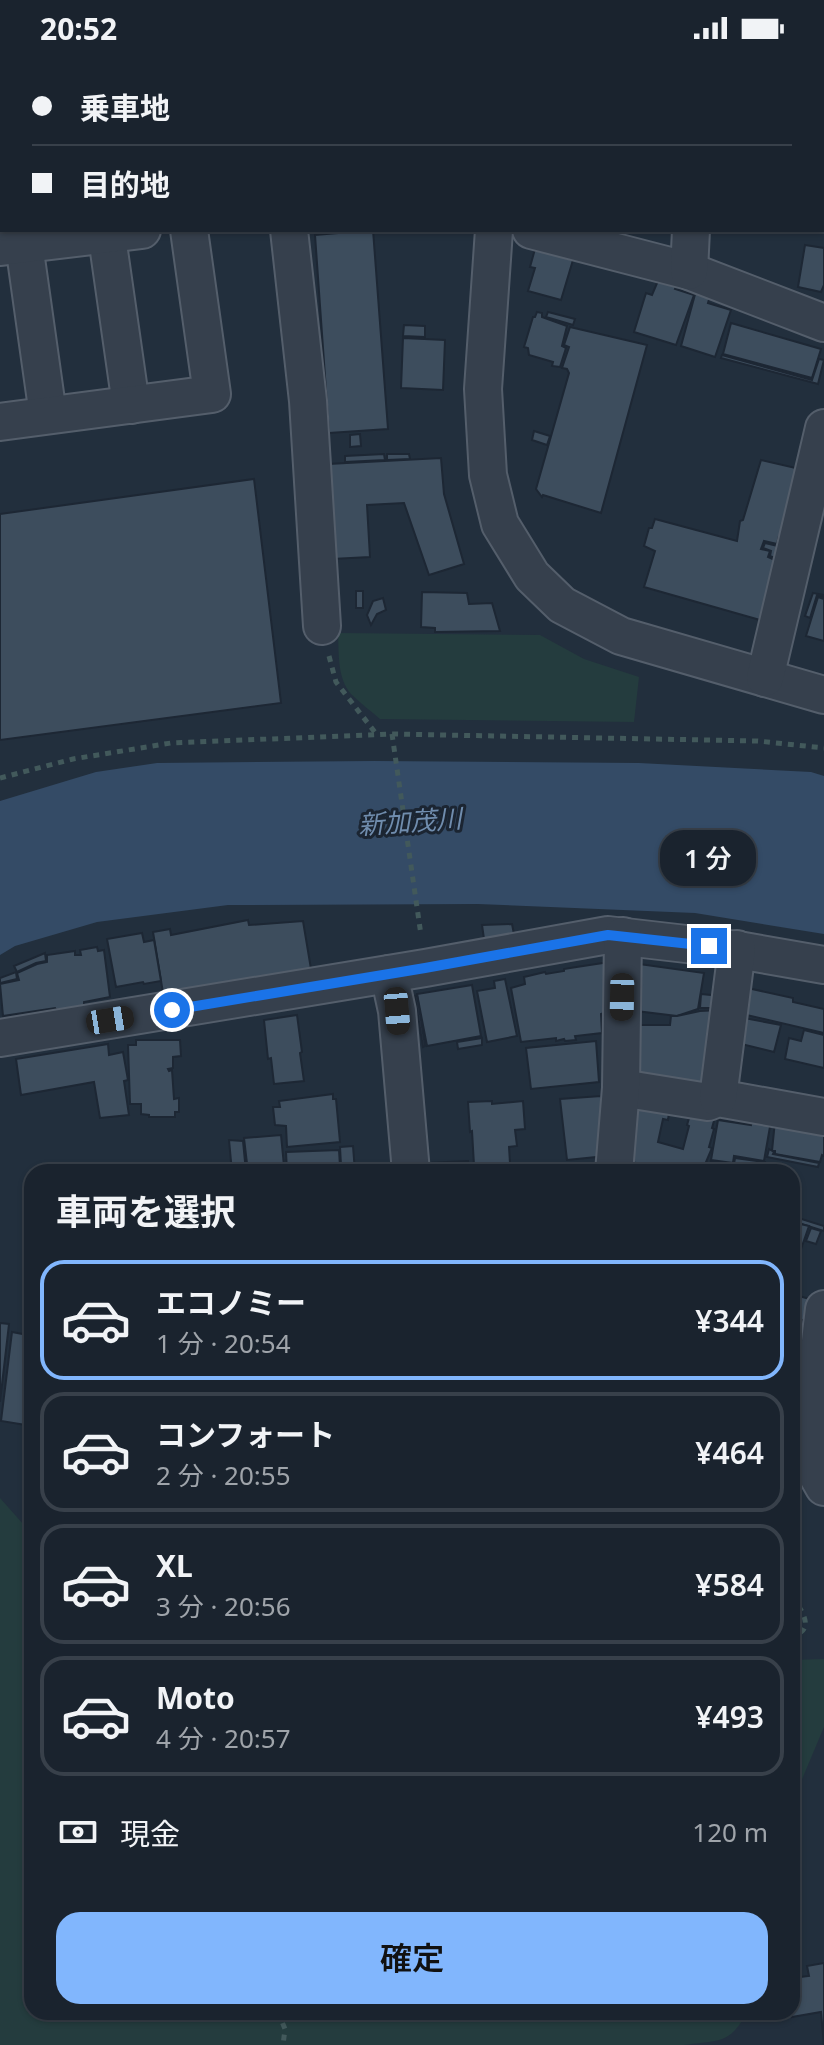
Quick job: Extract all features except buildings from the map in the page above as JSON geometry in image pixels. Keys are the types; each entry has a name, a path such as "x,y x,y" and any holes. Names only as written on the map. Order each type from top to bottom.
{"street":[{"path":"48,415 16,241 108,232"},
{"path":"118,232 131,405"},
{"path":"0,422 212,394 189,232"},
{"path":"289,232 308,401 322,626"},
{"path":"494,232 483,389 488,475 500,524 532,576 562,605 621,636 824,695"},
{"path":"539,232 689,271 824,323"},
{"path":"689,271 691,232"},
{"path":"765,678 824,428"},
{"path":"0,1038 608,935 737,949 824,965"},
{"path":"615,1164 621,1088 623,936"},
{"path":"718,1098 737,949"},
{"path":"389,974 397,1011 410,1164"},
{"path":"621,1088 708,1102 718,1098 824,1117"},
{"path":"824,1309 800,1445 824,1487"}],"path":[{"path":"322,626 336,682 378,735"},
{"path":"392,734 418,916"},
{"path":"0,778 73,759 171,743 392,734 758,741 824,748"},
{"path":"800,1607 804,1613 805,1628 800,1634"},
{"path":"281,2020 285,2029 283,2045"}],"green space":[{"path":"338,633 540,635 584,659 639,677 634,722 380,719 346,688 340,665"},
{"path":"0,1498 24,1525 24,2020 743,2020 729,2036 722,2039 684,2045 0,2045"},
{"path":"824,1659 824,1727 800,1784 800,1660"}],"water":[{"name":"新加茂川","path":"157,763 639,763 811,772 824,776 824,934 695,913 478,904 228,905 97,922 15,946 0,955 0,801 96,772"}],"route":[{"path":"172,1010 608,935 709,946"}]}
